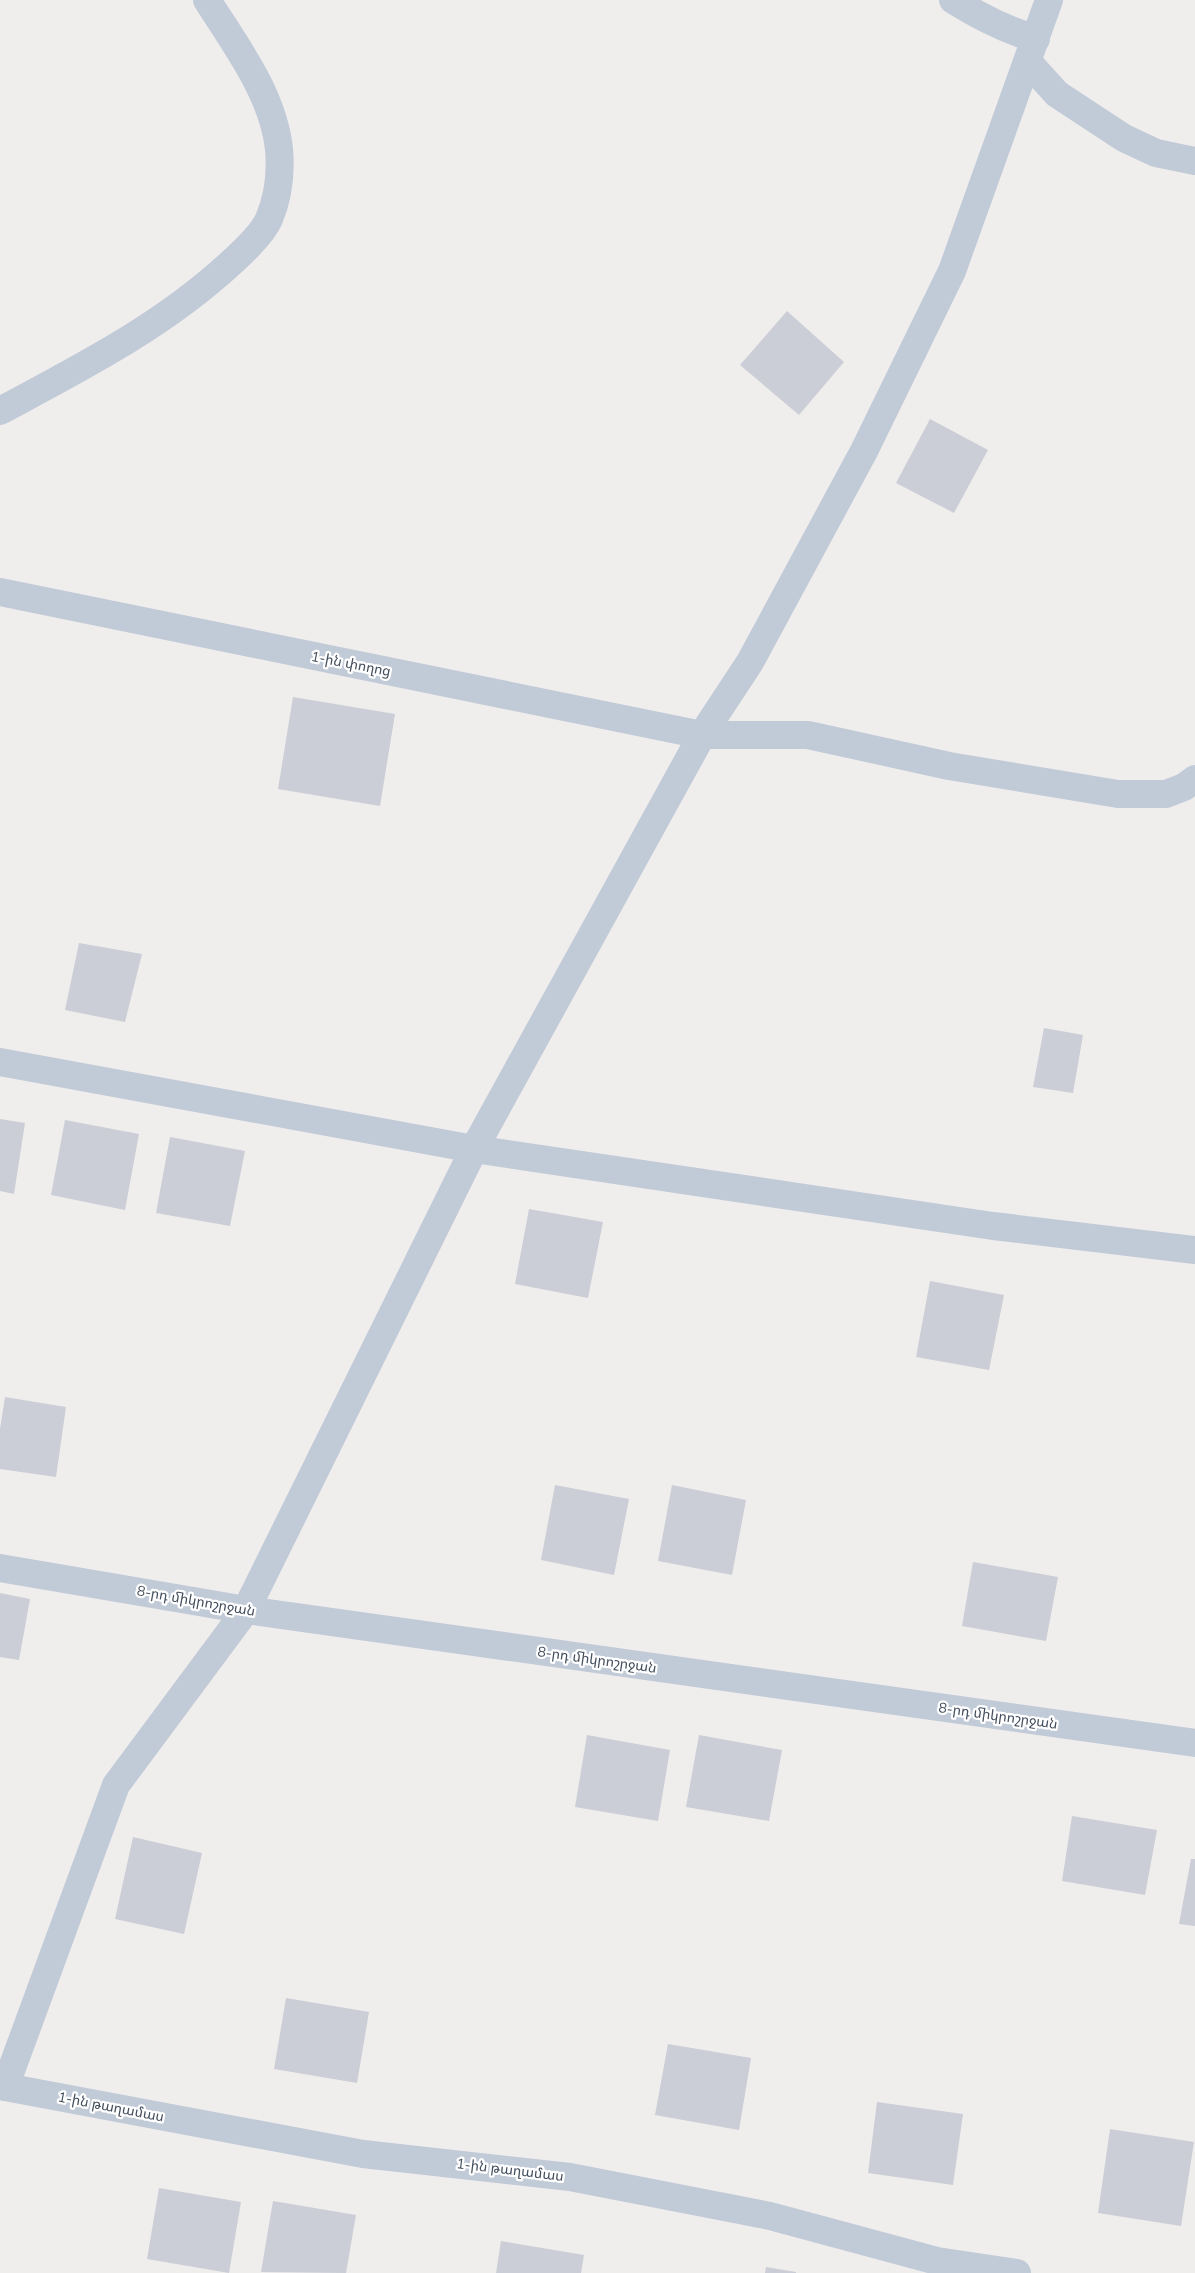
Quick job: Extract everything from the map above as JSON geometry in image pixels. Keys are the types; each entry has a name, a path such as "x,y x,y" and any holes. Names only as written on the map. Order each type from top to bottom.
{"street":[{"path":"0,411 117,348 207,285 244,251 268,221 278,189 279,149 265,96 207,0"},
{"path":"953,0 1002,28 1032,51 1057,94 1124,138 1156,153 1195,161"},
{"path":"2,2087 116,1786 246,1610 474,1149 702,735 750,662 864,451 952,272 1049,0"},
{"name":"1-ին փողոց","path":"0,592 702,735 808,736 949,766 1118,794 1166,794 1184,787 1195,780"},
{"path":"0,1062 474,1149 993,1226 1195,1250"},
{"name":"8-րդ միկրոշրջան","path":"0,1568 246,1610 1195,1744"},
{"name":"1-ին թաղամաս","path":"2,2087 363,2154 570,2177 770,2216 937,2261 1017,2273"}],"building":[{"path":"787,311 844,362 799,415 740,365"},
{"path":"930,419 988,450 954,513 896,483"},
{"path":"293,697 395,714 380,806 278,789"},
{"path":"79,943 142,954 125,1022 65,1010"},
{"path":"1044,1028 1083,1035 1073,1093 1033,1087"},
{"path":"0,1119 25,1123 14,1194 0,1191"},
{"path":"65,1120 139,1134 125,1210 51,1195"},
{"path":"170,1137 245,1151 230,1226 156,1213"},
{"path":"529,1209 603,1222 588,1298 515,1284"},
{"path":"930,1281 1004,1295 989,1370 916,1357"},
{"path":"5,1397 66,1407 56,1477 0,1469 0,1429"},
{"path":"555,1485 629,1499 614,1575 541,1560"},
{"path":"672,1485 746,1500 732,1575 658,1561"},
{"path":"973,1562 1058,1577 1046,1641 962,1626"},
{"path":"0,1593 30,1599 19,1660 0,1657"},
{"path":"587,1735 670,1750 658,1821 575,1807"},
{"path":"699,1735 782,1750 769,1821 686,1807"},
{"path":"1072,1816 1157,1830 1145,1895 1062,1881"},
{"path":"133,1837 202,1853 184,1934 115,1919"},
{"path":"1191,1859 1195,1859 1195,1926 1179,1924"},
{"path":"286,1998 369,2012 357,2083 274,2069"},
{"path":"668,2044 751,2058 739,2130 655,2115"},
{"path":"877,2102 963,2114 953,2185 868,2173"},
{"path":"1110,2129 1194,2142 1181,2226 1098,2213"},
{"path":"159,2188 241,2202 229,2273 147,2259"},
{"path":"273,2201 356,2215 346,2273 261,2272"},
{"path":"501,2241 584,2255 581,2273 496,2273"},
{"path":"766,2267 796,2272 796,2273 765,2273"}]}
